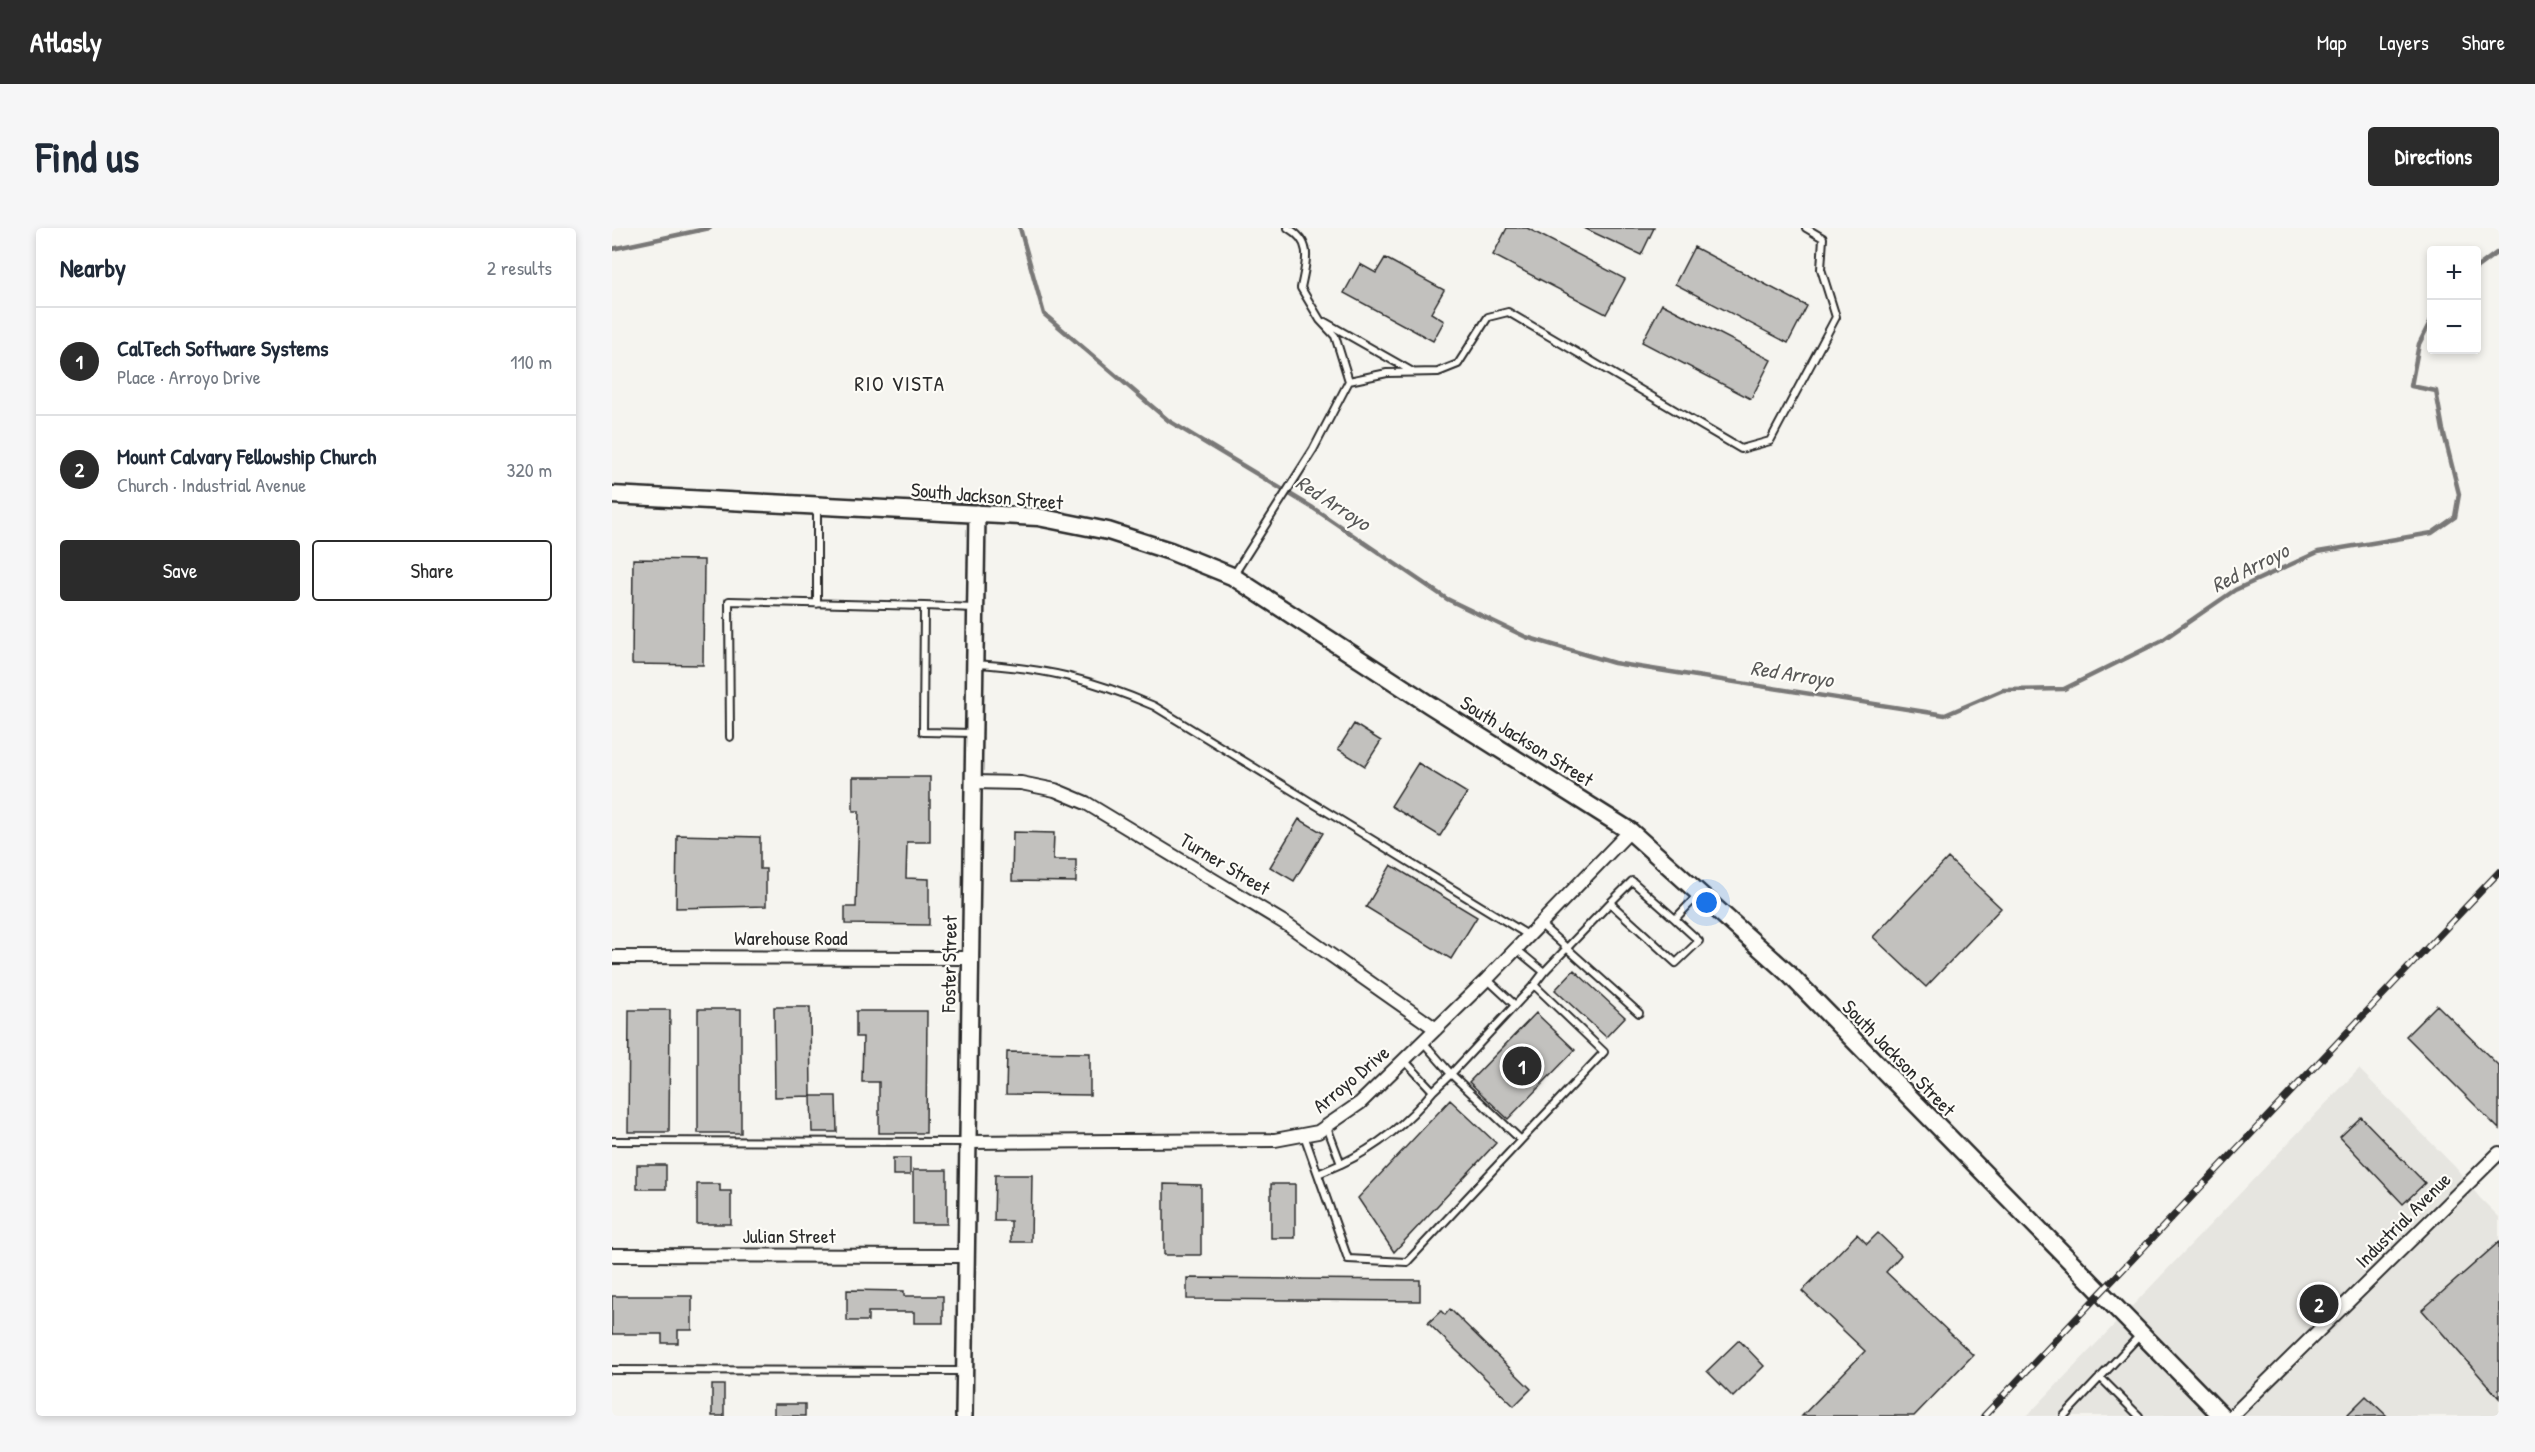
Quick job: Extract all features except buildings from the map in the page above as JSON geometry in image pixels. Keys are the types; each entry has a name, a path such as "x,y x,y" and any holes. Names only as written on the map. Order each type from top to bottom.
{"main road":[{"name":"South Jackson Street","path":"612,495 1038,517 1108,531 1170,551 1232,576 1430,705 1630,831 1790,975 2054,1247 2222,1415"}],"street":[{"name":"Foster Street","path":"964,1416 977,513"},
{"name":"Turner Street","path":"973,782 1022,783 1055,790 1086,803 1288,925 1436,1029"},
{"name":"Arroyo Drive","path":"967,1142 1275,1140 1318,1132 1360,1103 1487,979 1630,831"},
{"name":"Warehouse Road","path":"612,957 970,958"},
{"name":"Industrial Avenue","path":"2222,1415 2499,1153"},
{"name":"Julian Street","path":"612,1254 965,1256"}],"lane":[{"path":"1232,576 1268,524 1313,450 1349,381 1335,336 1320,320 1301,288 1308,254 1299,235 1288,228"},
{"path":"1349,381 1387,373 1438,372 1458,364 1488,316 1508,312 1741,449 1770,441 1836,317 1821,269 1823,238 1806,228"},
{"path":"1320,320 1413,372"},
{"path":"817,604 818,506"},
{"path":"730,737 729,601 976,608"},
{"path":"924,606 923,732 974,733"},
{"path":"975,664 1022,667 1064,675 1110,687 1154,706 1528,935"},
{"path":"1318,1174 1360,1155 1415,1113 1567,947 1610,903 1632,881 1699,941 1676,963 1610,903"},
{"path":"1675,918 1700,894"},
{"path":"1539,924 1639,1013"},
{"path":"1515,948 1544,972"},
{"path":"1487,979 1515,1005"},
{"path":"1304,1135 1348,1259 1407,1262 1604,1052 1534,985"},
{"path":"1423,1042 1451,1074 1521,1140"},
{"path":"1404,1060 1433,1091"},
{"path":"1326,1127 1341,1164"},
{"path":"612,1141 967,1142"},
{"path":"2064,1416 2141,1333"},
{"path":"612,1370 964,1371"},
{"path":"2100,1377 2139,1416"}],"shaded area":[{"path":"2359,1069 2456,1168 2499,1217 2499,1416 2027,1416"}],"waterway":[{"name":"Red Arroyo","path":"612,249 710,228"},
{"name":"Red Arroyo","path":"1020,228 1044,314 1169,421 1313,508 1447,599 1526,637 1614,663 1945,715 2003,690 2064,689 2161,641 2235,590 2318,552 2432,533 2455,517 2459,494 2436,391 2411,386 2419,344 2427,328"},
{"name":"Red Arroyo","path":"2481,264 2499,251"}],"railway":[{"path":"1984,1416 2499,872"}],"place":[{"name":"CalTech Software Systems","path":"1522,1066"},
{"name":"Mount Calvary Fellowship Church","path":"2319,1304"}],"district":[{"name":"RIO VISTA","path":"900,384"}]}
